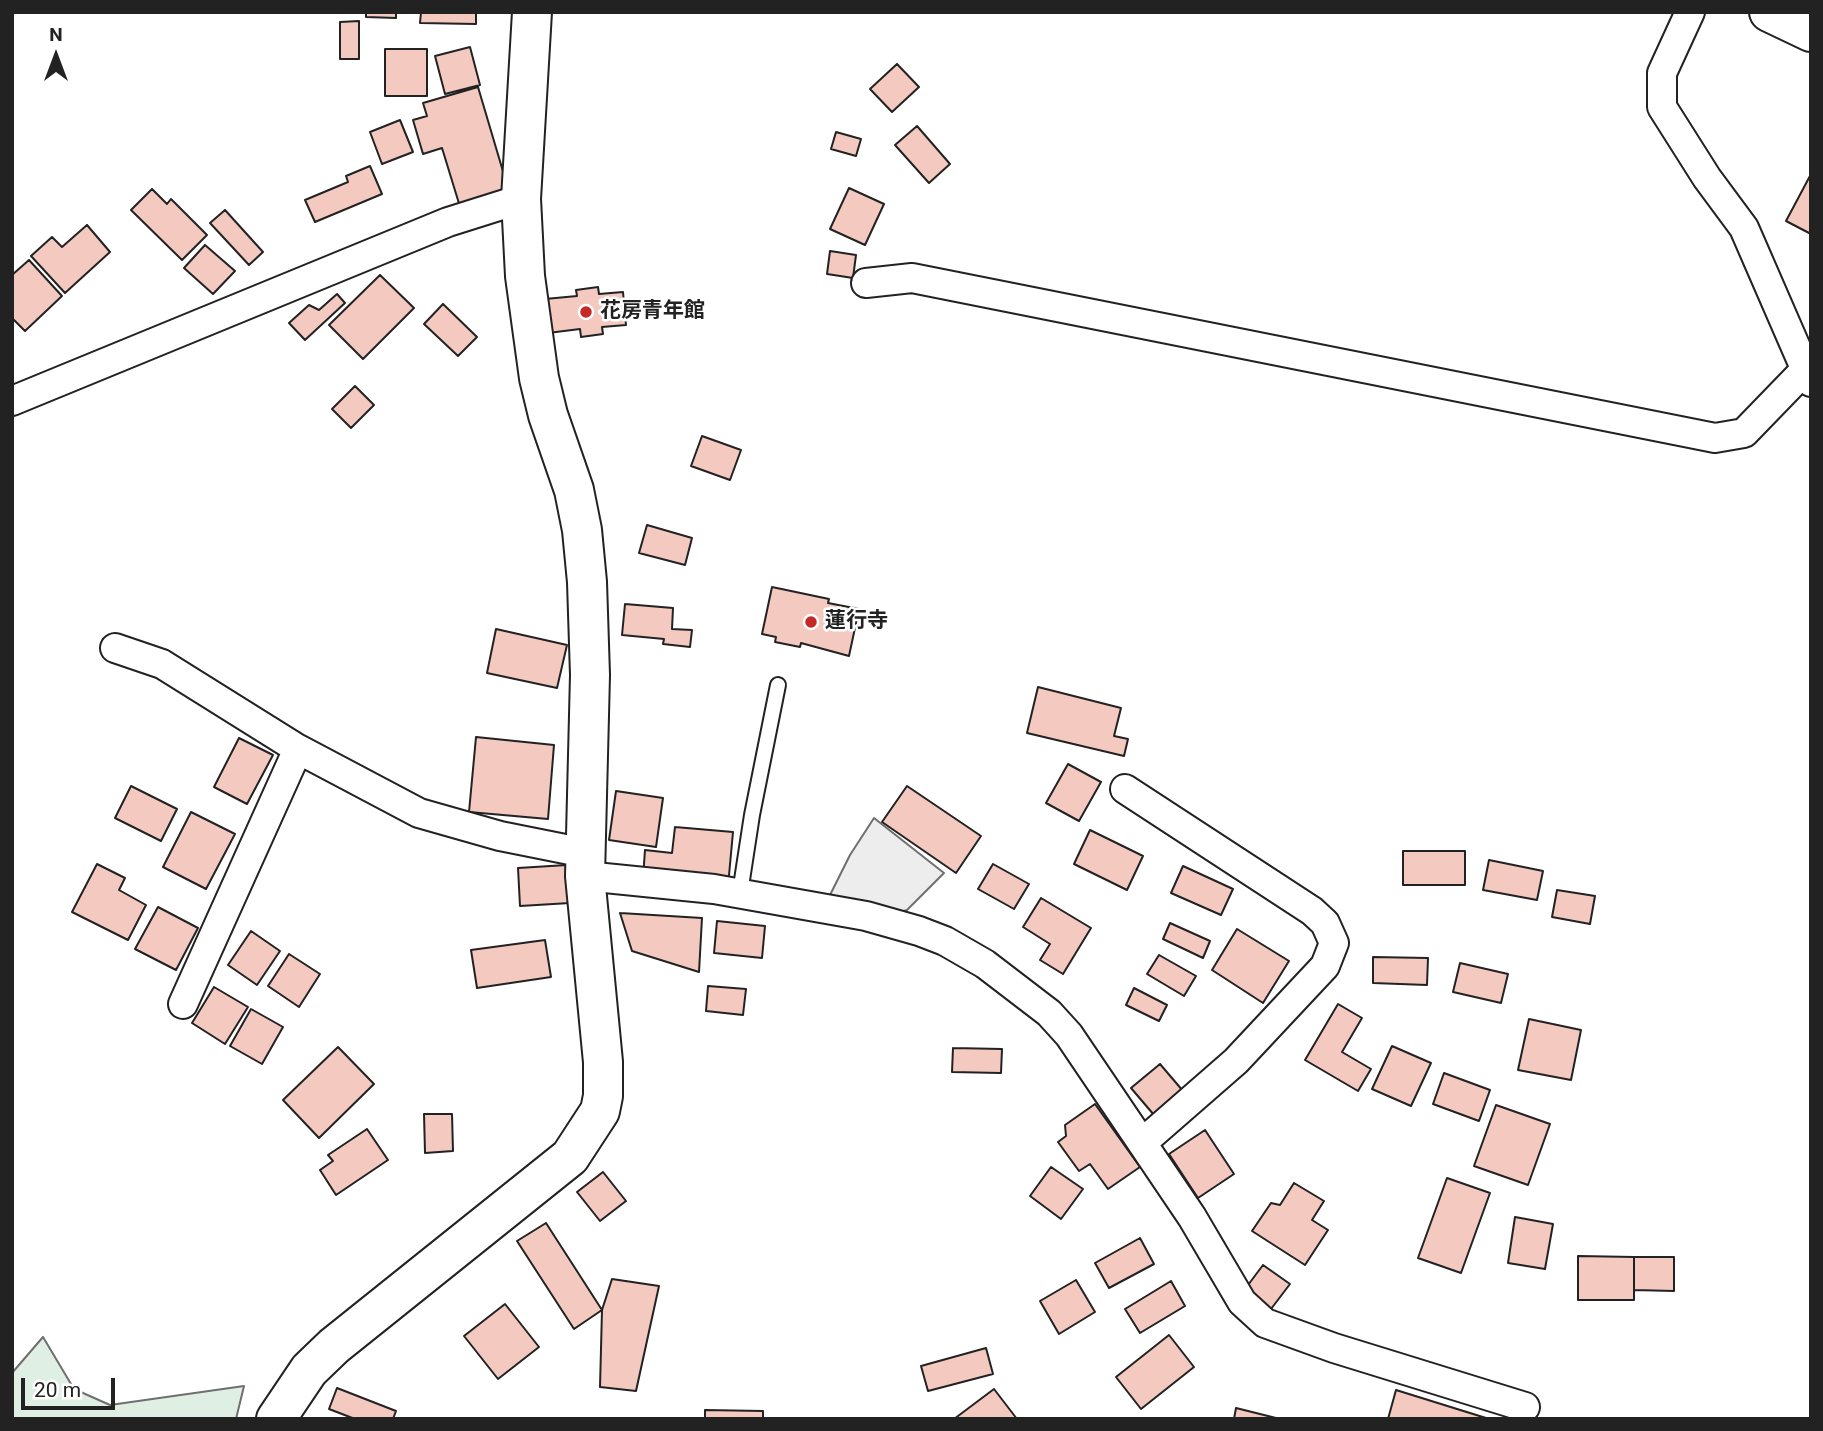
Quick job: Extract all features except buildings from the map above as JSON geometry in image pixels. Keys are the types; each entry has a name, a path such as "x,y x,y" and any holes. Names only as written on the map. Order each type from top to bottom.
{"street":[{"path":"276,1419 309,1370 334,1346 570,1157 600,1111 603,1096 603,1062 585,864 590,675 587,582 582,530 573,491 539,378 525,276 521,200 532,12"},
{"path":"866,283 912,278 1715,438 1744,433 1808,376 1744,228 1707,178 1662,107 1662,73 1690,12"},
{"path":"1769,12 1811,32"},
{"path":"12,401 448,222 521,200"},
{"path":"115,648 162,664 298,749 419,813 585,864 866,916 919,931 945,942 985,964 1049,1013 1069,1035 1192,1217 1242,1302 1265,1323 1334,1348 1525,1407"},
{"path":"183,1004 298,749"},
{"path":"1125,789 1312,911 1325,923 1334,943 1325,966 1236,1062 1142,1143"}],"lane":[{"path":"740,893 752,815 778,685"}],"green space":[{"path":"43,1337 74,1389 110,1405 244,1386 236,1419 12,1419 12,1373"}],"shaded area":[{"path":"874,818 944,873 907,910 890,915 829,897 850,855"}],"place":[{"name":"花房青年館","path":"586,312"},
{"name":"蓮行寺","path":"811,622"}]}
